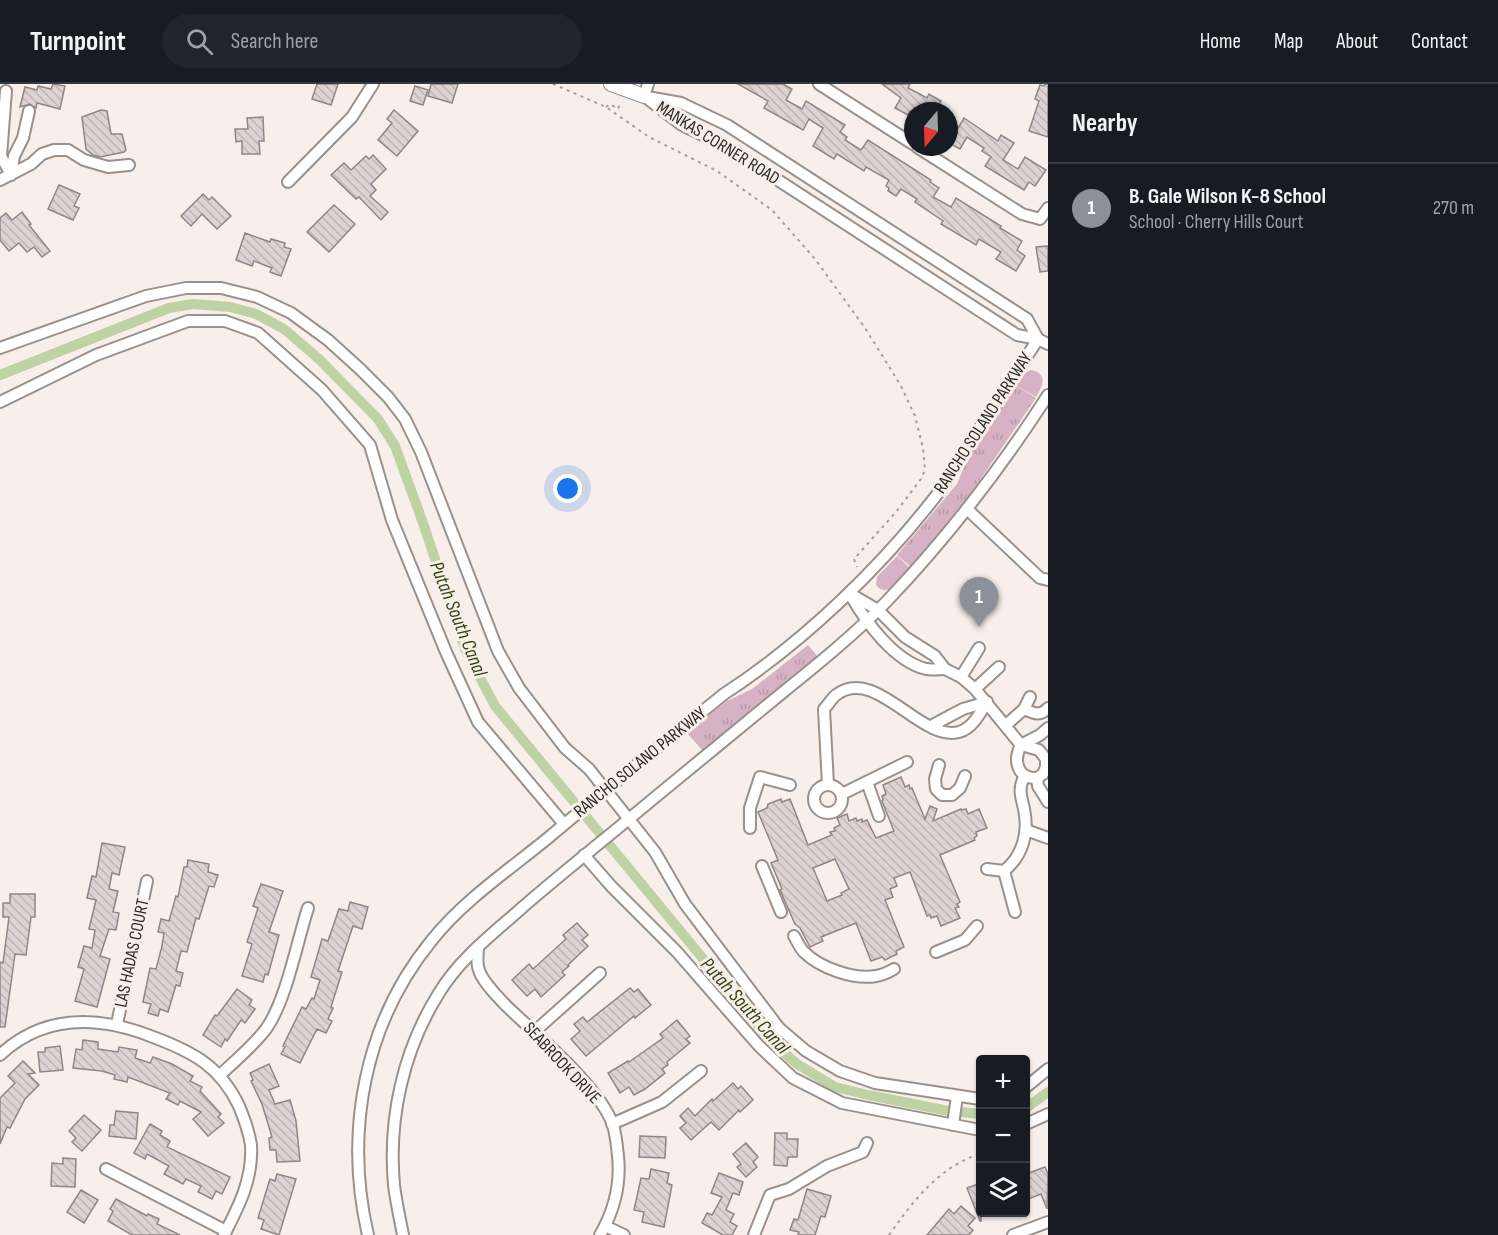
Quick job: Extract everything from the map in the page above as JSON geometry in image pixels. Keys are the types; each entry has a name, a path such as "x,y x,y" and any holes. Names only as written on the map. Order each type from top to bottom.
{"main road":[{"path":"611,84 646,90"}],"street":[{"path":"288,182 352,117 369,94 373,84"},
{"path":"819,84 904,138"},
{"name":"MANKAS CORNER ROAD","path":"646,90 682,125 717,142 767,173 1017,335 1043,342"},
{"name":"MANKAS CORNER ROAD","path":"646,90 681,103 754,142 1027,319 1043,342"},
{"path":"6,91 1,156 11,175"},
{"path":"11,175 14,156 23,138 29,111"},
{"path":"0,180 31,164 42,154 54,150 68,150 84,160 108,166 129,165"},
{"path":"932,156 1022,214 1040,219 1048,208"},
{"path":"0,348 146,296 186,288 221,288 257,297 291,313 328,340 360,369 405,419 421,452 498,651 519,688 565,748 589,769 603,793 625,822 655,852 685,904 779,1028 806,1052 840,1071 875,1083 957,1098 976,1099"},
{"path":"0,402 96,355 188,321 225,321 258,333 322,390 370,445 392,520 446,652 478,722 566,823"},
{"name":"RANCHO SOLANO PARKWAY","path":"368,1235 358,1179 359,1113 367,1069 383,1021 414,964 433,939 474,898 724,694 747,679 849,593 894,546 943,486 1043,342"},
{"name":"RANCHO SOLANO PARKWAY","path":"403,1235 394,1186 393,1149 395,1113 402,1077 413,1045 439,992 462,962 543,889 809,671 878,610 927,558 967,509 1014,448 1048,395"},
{"path":"967,509 1044,579"},
{"path":"849,593 878,610 905,637 935,656 945,669 961,677 975,689 1021,745 1039,750 1046,759 1043,774 1037,778 1024,777 1019,771 1017,753 1021,745 1048,728"},
{"path":"849,593 866,621 893,649 911,662 927,669 945,669"},
{"path":"961,677 979,648"},
{"path":"975,689 999,666"},
{"path":"828,785 825,709 837,694 852,689 866,690 946,732 960,732 974,723 987,702"},
{"path":"1006,725 1024,709 1030,697"},
{"path":"931,726 963,709 987,702"},
{"path":"1024,709 1038,714 1048,708"},
{"path":"842,794 907,762"},
{"path":"939,765 935,779 936,789 942,795 952,795 960,788 965,776"},
{"path":"750,828 750,808 760,777 790,785"},
{"path":"987,869 1005,870 1014,863 1020,852 1026,830 1019,787 1024,777"},
{"path":"1037,778 1038,786 1048,802"},
{"path":"867,782 879,816"},
{"path":"828,785 836,787 842,794 842,803 837,811 828,814 816,807 814,797 819,789 828,785"},
{"path":"1026,830 1048,838"},
{"path":"588,852 611,886 677,952 759,1046 793,1078 842,1103 976,1129"},
{"path":"762,866 781,912"},
{"path":"1005,870 1016,912"},
{"name":"LAS HADAS COURT","path":"117,1024 147,881"},
{"path":"220,1075 253,1044 267,1027 280,1004 308,908"},
{"path":"936,952 964,940 977,926"},
{"path":"794,936 805,952 820,963 838,971 856,976 876,976 894,969"},
{"name":"SEABROOK DRIVE","path":"478,947 478,968 482,977 502,1002 587,1086 603,1106 612,1124 620,1168 612,1213 602,1230"},
{"path":"534,1032 600,973"},
{"path":"0,1055 11,1045 37,1031 62,1024 93,1021 117,1024 183,1048 204,1061 220,1075 233,1093 244,1117 250,1144 249,1175 241,1205 225,1233 106,1169"},
{"path":"1030,1084 1048,1069"},
{"path":"612,1124 662,1102 701,1071"},
{"path":"953,1123 957,1098"},
{"path":"1030,1122 1048,1114"},
{"path":"754,1235 770,1195 789,1189 827,1166 863,1152 867,1143"},
{"path":"1013,1235 1048,1222"},
{"path":"602,1230 624,1235"}],"path":[{"path":"553,84 606,107 650,137 717,171 772,210 821,267 901,386 915,416 923,448 925,470 921,479 896,512 854,559 857,567"},
{"path":"606,107 610,105 618,109 620,104"},
{"path":"890,1235 908,1211 943,1173 960,1161 976,1156"}],"green space":[{"path":"1031,370 1040,374 1043,380 1036,397 1016,385 1024,373"},
{"path":"1016,385 1036,398 969,496 911,567 897,555 957,484 967,460"},
{"path":"897,556 910,568 890,589 881,589 876,585 877,577"},
{"path":"808,645 818,657 703,751 687,733 727,701 752,689"}],"building":[{"path":"53,84 65,86 60,109 37,103 36,108 30,104 20,107 25,87 37,90 38,86 51,89"},
{"path":"317,84 338,84 331,105 312,99"},
{"path":"431,84 458,84 452,103 428,96"},
{"path":"738,84 783,84 792,89 786,100 802,109 806,101 845,125 840,132 847,137 845,140 861,150 868,140 931,180 930,182 939,188 933,197 951,207 956,198 1001,226 1000,228 1022,241 1017,250 1025,256 1016,271 996,259 1001,252 979,239 976,245 941,224 943,221 915,202 917,199 901,189 896,196 888,191 889,188 886,186 889,180 866,167 864,171 837,154 834,159 813,146 823,128 809,119 803,130 764,108 768,101"},
{"path":"882,84 910,84 908,88 927,98 929,94 941,101 904,102 904,113 895,108 901,98"},
{"path":"1048,84 1048,137 1029,131 1039,101 1035,99 1040,85"},
{"path":"415,86 428,90 423,105 410,101"},
{"path":"101,110 107,111 111,134 122,134 126,150 124,152 100,157 86,149 82,117"},
{"path":"394,110 418,131 397,156 378,140 392,123 387,119"},
{"path":"263,117 264,141 259,141 260,154 242,154 242,141 236,142 235,129 248,129 247,118"},
{"path":"964,118 998,141 1001,135 1014,143 1003,160 1018,169 1025,157 1046,170 1035,186 1029,182 1024,190 985,166 991,157 982,151 984,148 967,137 960,149 958,148 958,128"},
{"path":"373,155 386,169 371,184 376,190 370,196 388,212 381,220 359,197 356,199 331,175 344,163 351,170 366,156 369,159"},
{"path":"59,185 80,194 74,206 79,208 73,220 48,209"},
{"path":"203,194 209,200 212,197 231,216 217,229 202,214 191,226 181,216"},
{"path":"334,205 355,224 329,252 307,232"},
{"path":"22,212 31,224 29,225 50,251 42,257 34,247 27,252 19,243 9,251 0,240 0,218 6,213 12,220"},
{"path":"245,233 270,242 271,239 285,243 284,247 291,249 281,276 270,272 272,268 254,261 252,266 236,260"},
{"path":"1048,246 1048,271 1040,272 1036,247"},
{"path":"901,777 905,787 909,785 910,789 912,788 925,819 930,806 937,809 933,821 961,809 966,809 968,814 979,809 987,828 976,832 975,840 940,855 960,902 957,904 959,907 955,908 960,918 941,926 937,916 931,918 930,915 927,916 910,872 894,878 897,886 890,889 893,897 885,900 904,947 896,951 897,954 885,960 882,957 871,961 856,923 821,937 823,941 810,947 800,928 795,924 780,890 782,889 771,863 778,860 758,812 767,808 768,804 781,799 782,802 790,799 808,845 832,835 830,832 835,831 834,828 840,825 837,818 847,814 849,821 856,818 857,821 862,819 862,822 867,820 876,838 894,831 882,801 882,796 886,794 883,785","holes":["835,859 849,889 841,893 842,895 827,901 813,868"]},
{"path":"102,843 125,847 119,875 112,873 109,889 118,891 113,912 119,913 116,930 109,929 100,956 110,959 97,1007 75,1001 84,969 78,967 84,946 92,948 95,930 89,929 96,900 87,898 92,876 96,877"},
{"path":"188,860 209,864 208,872 218,875 214,887 209,886 199,919 196,918 187,952 181,951 176,971 183,973 180,986 176,985 168,1012 160,1009 158,1016 148,1013 151,1004 143,1002 150,968 156,969 162,946 164,933 158,932 161,919 169,921"},
{"path":"261,884 283,891 269,932 279,935 268,975 265,974 263,982 242,976 252,944 247,942 258,908 253,906"},
{"path":"10,894 35,894 35,917 31,917 26,955 15,954 5,1027 0,1027 0,962 3,963 9,917 3,917 3,903 10,903"},
{"path":"350,902 368,907 362,929 353,926 338,971 342,972 328,1019 332,1021 326,1033 317,1029 300,1063 281,1054 285,1047 283,1046 302,1007 306,1009 312,998 314,999 320,980 311,977 322,939 328,941 339,909 348,911"},
{"path":"577,923 588,935 582,940 588,946 562,972 565,975 541,997 535,989 527,996 512,980 529,964 533,969 566,939 563,935"},
{"path":"630,988 634,992 638,989 651,1005 635,1018 634,1016 586,1056 571,1039 580,1031 574,1024 583,1017 587,1022"},
{"path":"237,989 252,1000 249,1005 255,1009 245,1023 241,1020 221,1047 203,1035 215,1015 217,1016"},
{"path":"677,1020 690,1036 686,1039 690,1043 667,1062 668,1065 662,1069 665,1073 645,1089 634,1095 629,1087 620,1093 608,1073 629,1062 663,1038 660,1034"},
{"path":"83,1040 98,1042 98,1049 118,1052 119,1047 137,1050 135,1058 150,1063 153,1057 172,1064 193,1076 190,1081 202,1087 200,1091 221,1114 218,1117 224,1123 208,1136 193,1119 201,1112 180,1101 178,1105 166,1099 170,1093 128,1077 127,1082 114,1079 115,1075 102,1071 73,1068 76,1049 82,1050"},
{"path":"60,1046 63,1070 40,1072 38,1052 45,1052 45,1048"},
{"path":"23,1061 35,1073 28,1074 39,1085 25,1099 10,1128 7,1127 0,1144 0,1098 15,1083 8,1076"},
{"path":"269,1064 279,1086 269,1090 275,1104 290,1100 296,1121 300,1161 277,1162 276,1150 270,1150 269,1138 272,1137 250,1073"},
{"path":"733,1083 738,1089 741,1086 753,1100 719,1130 711,1122 691,1140 680,1128 686,1123 680,1116 688,1108 695,1116"},
{"path":"116,1111 138,1113 136,1139 109,1136 110,1125 114,1125"},
{"path":"84,1115 101,1130 82,1151 72,1142 76,1138 69,1131"},
{"path":"150,1124 162,1131 160,1135 170,1141 167,1147 230,1177 222,1194 216,1191 212,1199 198,1192 201,1186 186,1179 183,1184 164,1174 169,1166 147,1154 145,1159 134,1153"},
{"path":"775,1133 787,1133 787,1139 798,1139 797,1157 788,1157 787,1166 774,1165"},
{"path":"640,1136 666,1137 665,1158 639,1157"},
{"path":"746,1143 758,1157 753,1162 757,1167 746,1177 737,1167 741,1164 733,1154"},
{"path":"63,1158 76,1159 75,1187 51,1186 52,1163 63,1164"},
{"path":"1045,1167 1048,1174 1047,1209 1041,1194 1030,1198 1030,1173"},
{"path":"651,1169 669,1173 667,1183 672,1185 664,1227 642,1222 644,1212 634,1210 641,1178 649,1179"},
{"path":"719,1173 743,1182 739,1195 733,1193 726,1210 734,1214 730,1222 737,1226 732,1235 723,1235 702,1223 707,1213 712,1215 722,1197 711,1193"},
{"path":"277,1174 296,1179 279,1235 261,1229 264,1220 258,1218 270,1179 275,1181"},
{"path":"976,1185 976,1211 967,1188"},
{"path":"807,1189 831,1196 825,1217 821,1216 815,1235 798,1235 799,1232 790,1230 794,1219 798,1220"},
{"path":"81,1190 98,1200 84,1223 67,1212"},
{"path":"116,1199 147,1216 148,1214 159,1219 157,1224 180,1235 132,1235 108,1221 113,1211 110,1209"},
{"path":"961,1206 975,1218 968,1226 973,1230 969,1235 927,1235 949,1209 954,1214"}],"waterway":[{"name":"Putah South Canal","path":"0,375 169,308 193,304 230,307 256,314 284,329 319,359 378,419 395,446 465,649 495,706 770,1040 797,1064 835,1087 949,1111 976,1114"},
{"name":"Putah South Canal","path":"1030,1105 1048,1092"}],"place":[{"name":"B. Gale Wilson K-8 School","path":"979,627"}]}
